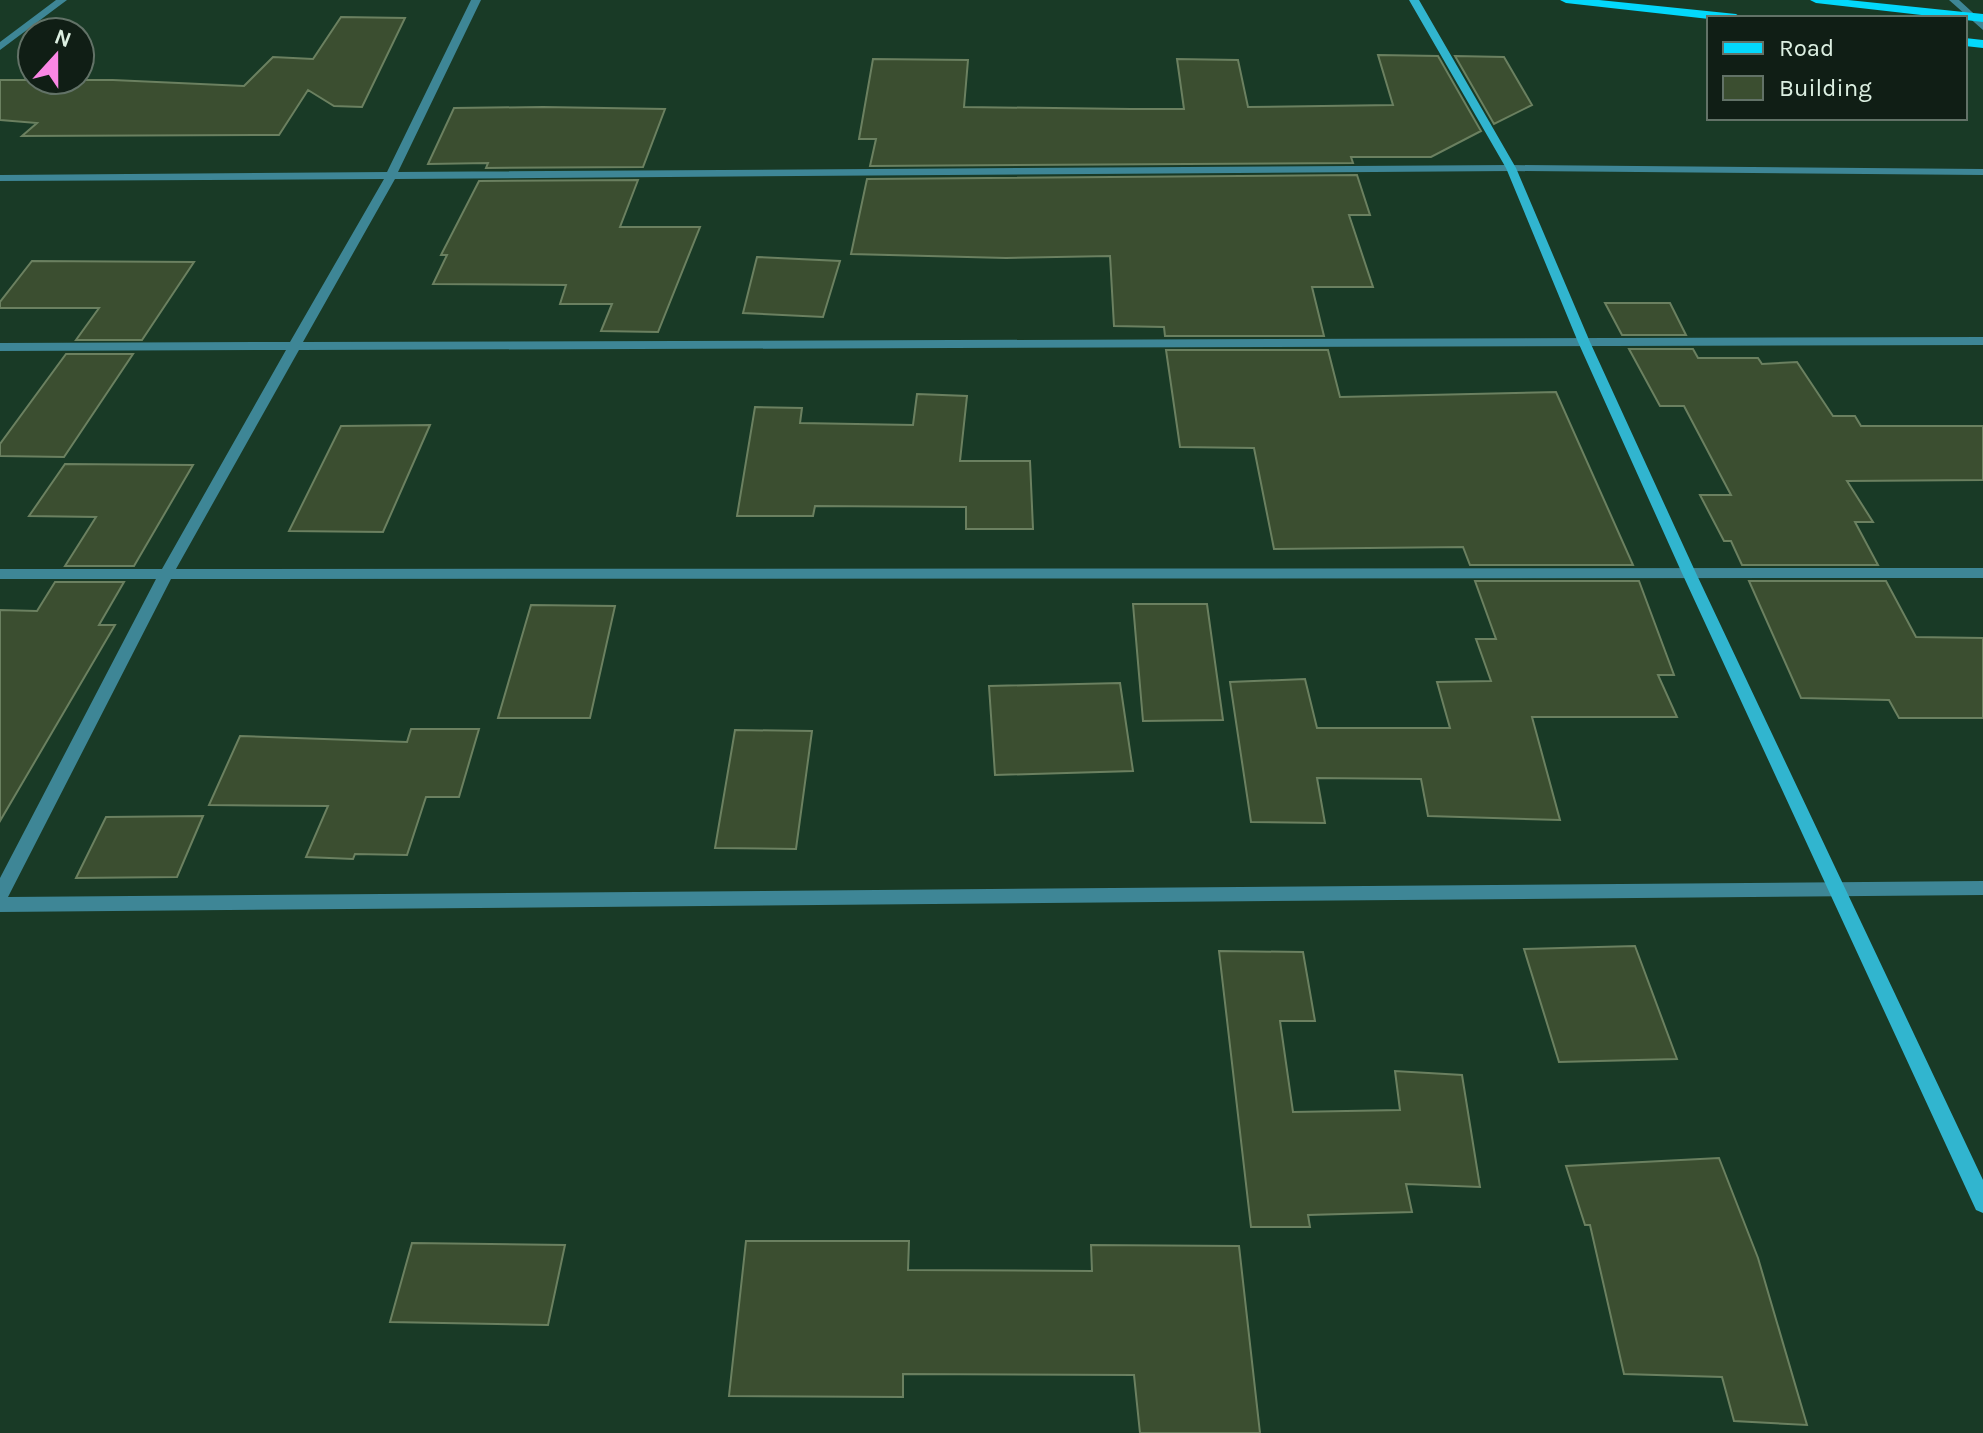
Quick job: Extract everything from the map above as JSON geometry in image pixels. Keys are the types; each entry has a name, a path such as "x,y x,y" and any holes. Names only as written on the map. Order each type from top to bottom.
{"main road":[{"path":"1414,0 1511,168 1584,342 1688,571 1983,1203"},
{"path":"1566,0 1717,16"},
{"path":"1816,0 1960,16"}],"street":[{"path":"0,47 62,0"},
{"path":"0,895 166,574 390,177 476,0"},
{"path":"1954,0 1978,18 1983,27"},
{"path":"0,178 1511,168 1983,172"},
{"path":"0,347 1983,341"},
{"path":"0,574 1983,573"},
{"path":"0,905 1983,888"}],"building":[{"path":"341,17 405,18 362,107 334,106 308,90 279,135 22,136 37,123 0,120 0,80 16,80 16,96 96,96 96,80 244,86 273,57 313,59"},
{"path":"1378,55 1438,56 1481,131 1431,157 1351,157 1353,163 870,166 876,139 859,139 873,59 968,60 964,107 1184,109 1177,59 1238,60 1248,107 1393,105"},
{"path":"1455,56 1504,57 1532,105 1494,124"},
{"path":"454,108 665,109 643,167 486,168 488,163 428,164"},
{"path":"1357,175 1370,215 1349,215 1373,287 1312,287 1324,336 1165,336 1164,327 1114,326 1110,256 1006,258 851,254 867,179"},
{"path":"638,180 620,227 700,227 658,332 601,331 612,304 560,304 566,285 433,284 447,255 441,255 479,181"},
{"path":"757,257 840,261 823,317 743,313"},
{"path":"32,261 194,262 142,340 76,340 99,308 0,308 0,302"},
{"path":"1605,303 1670,303 1686,335 1622,335"},
{"path":"1629,349 1693,349 1698,358 1758,358 1762,364 1797,362 1833,416 1855,416 1861,426 1983,426 1983,480 1847,481 1873,522 1855,522 1878,565 1742,565 1731,541 1724,541 1700,495 1731,495 1684,406 1660,406"},
{"path":"1166,350 1328,350 1340,397 1556,392 1633,565 1470,565 1463,547 1274,549 1254,448 1180,447"},
{"path":"66,354 133,354 64,457 0,456 0,444"},
{"path":"917,394 967,396 960,461 1030,461 1033,529 966,529 966,507 815,506 813,516 737,516 755,407 802,408 800,423 913,425"},
{"path":"430,425 383,532 289,531 341,426"},
{"path":"65,464 193,465 134,566 65,566 96,517 29,516"},
{"path":"1475,581 1639,581 1674,675 1658,675 1677,717 1532,717 1560,820 1428,816 1421,779 1317,778 1325,823 1251,822 1230,682 1305,679 1317,728 1450,728 1437,682 1491,681 1476,639 1496,639"},
{"path":"1749,581 1886,581 1916,637 1983,638 1983,718 1899,718 1889,700 1801,698"},
{"path":"55,582 124,582 99,625 115,625 0,821 0,610 37,611"},
{"path":"1133,604 1207,604 1223,720 1143,721"},
{"path":"531,605 615,606 590,718 498,718"},
{"path":"1120,683 1133,771 995,775 989,686"},
{"path":"411,729 479,729 459,797 426,797 407,855 355,854 353,859 306,857 328,806 209,805 240,736 407,742"},
{"path":"735,730 812,731 796,849 715,848"},
{"path":"203,816 177,877 76,878 106,817"},
{"path":"1635,946 1677,1059 1559,1062 1524,949"},
{"path":"1219,951 1303,952 1315,1021 1280,1021 1293,1112 1400,1110 1395,1071 1462,1075 1480,1187 1406,1184 1412,1212 1308,1215 1310,1227 1251,1227"},
{"path":"1719,1158 1758,1258 1807,1425 1734,1421 1722,1377 1624,1374 1590,1225 1585,1225 1566,1166"},
{"path":"746,1241 909,1241 908,1270 1092,1271 1091,1245 1239,1246 1260,1433 1140,1433 1134,1375 903,1374 903,1397 729,1396"},
{"path":"412,1243 565,1245 548,1325 390,1322"}]}
